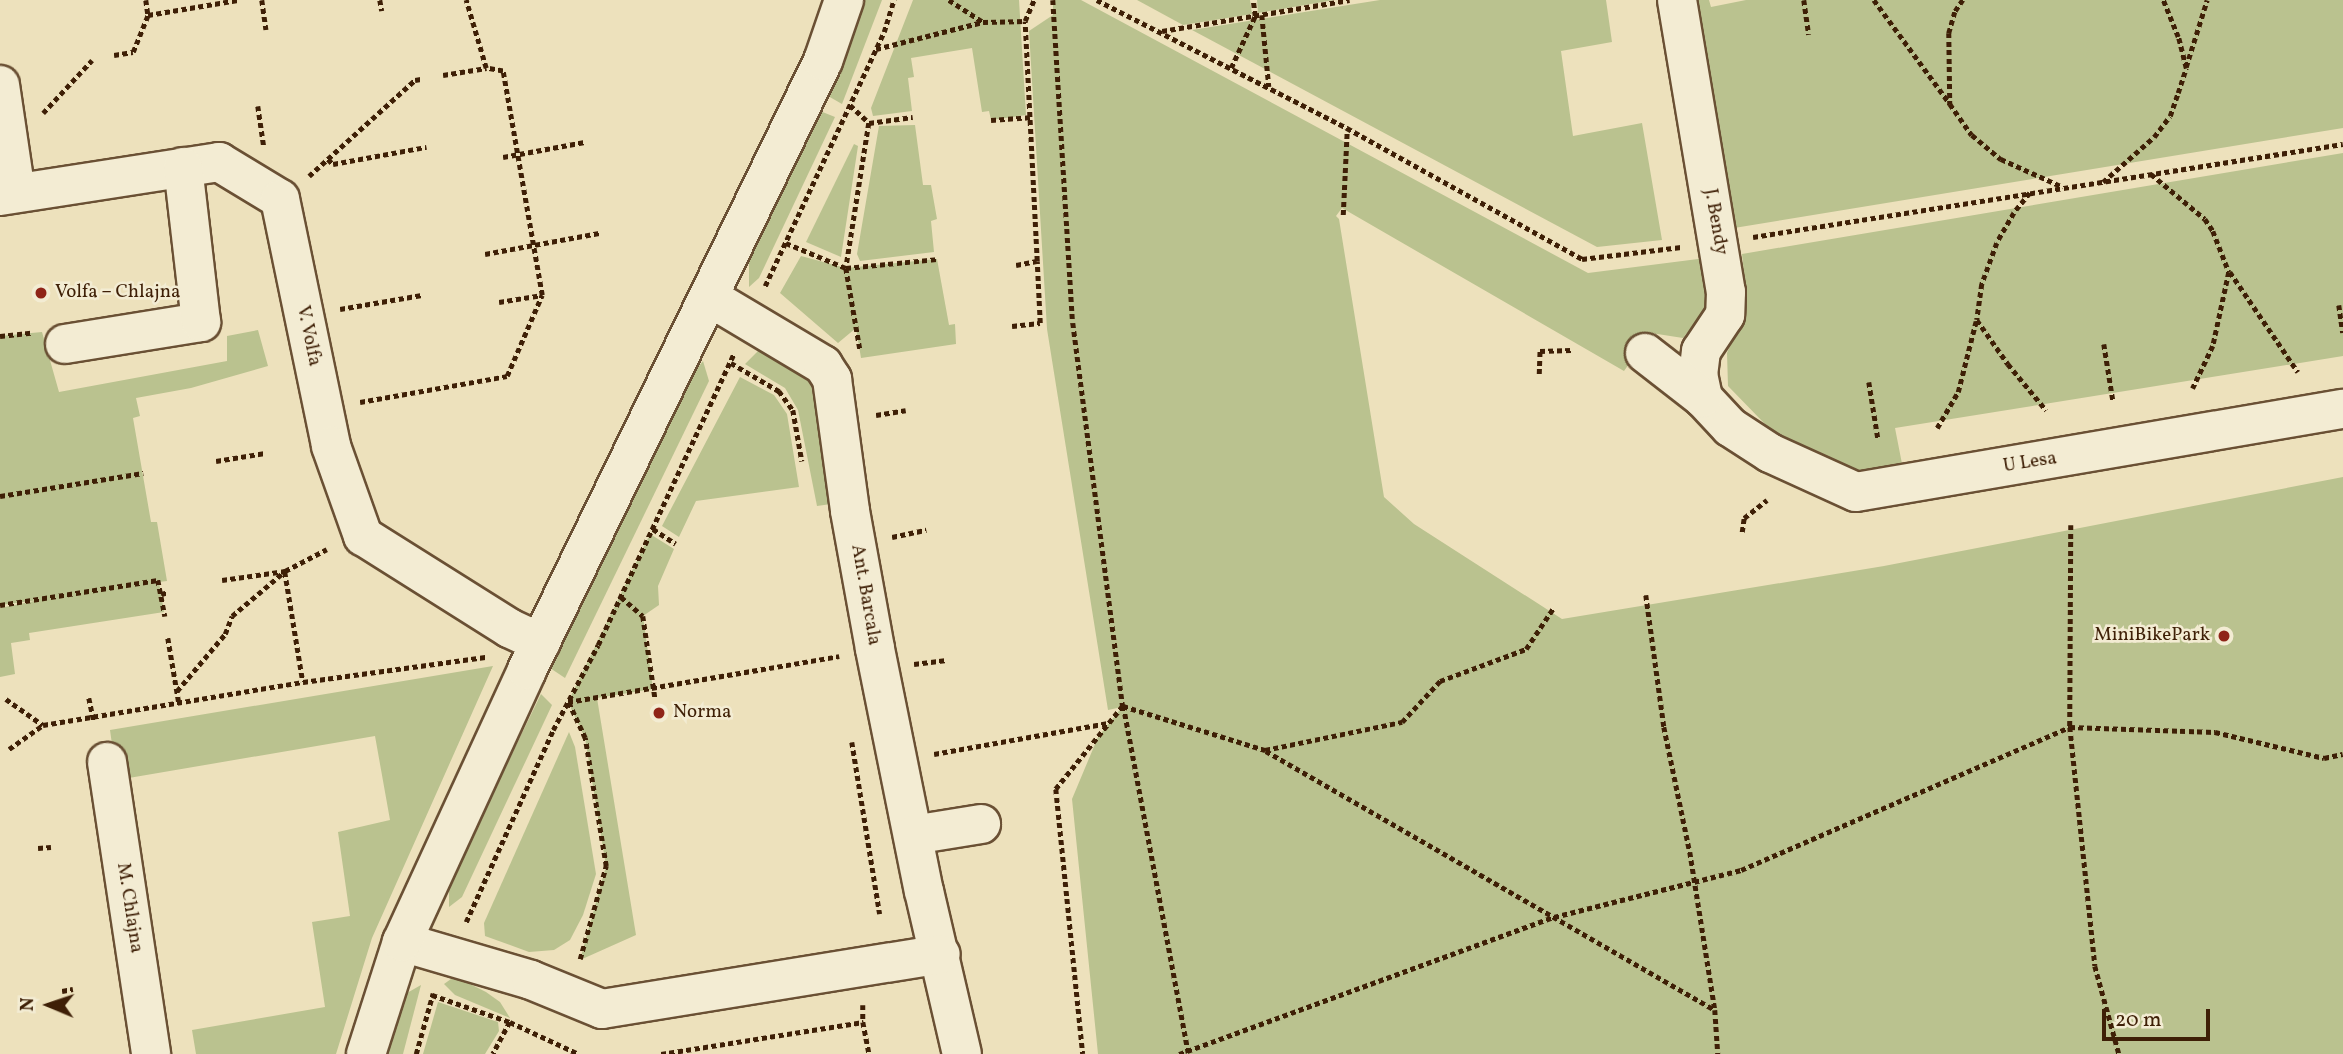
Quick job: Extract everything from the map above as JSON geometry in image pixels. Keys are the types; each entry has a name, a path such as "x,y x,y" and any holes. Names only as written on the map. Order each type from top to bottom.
{"street":[{"path":"366,1054 402,942 541,643 823,61 844,0"},
{"name":"J. Bendy","path":"1677,0 1726,292 1724,315 1701,351 1698,374 1703,398"},
{"name":"V. Volfa","path":"0,85 8,194 219,162 280,198 331,446 363,536 509,628 541,643"},
{"path":"53,338 201,322 183,167"},
{"name":"Ant. Barcala","path":"709,297 823,365 832,379 850,511 913,835 962,1054"},
{"path":"1645,353 1703,398"},
{"name":"U Lesa","path":"1703,398 1730,427 1770,453 1856,492 2343,409"},
{"name":"M. Chlajna","path":"107,762 150,1054"},
{"path":"913,835 981,824"},
{"path":"402,942 531,980 602,1009 941,954"}],"path":[{"path":"114,55 133,52 148,15 146,0"},
{"path":"148,15 238,0"},
{"path":"262,0 266,30"},
{"path":"380,0 382,11"},
{"path":"466,0 486,68"},
{"path":"760,296 876,49 894,0"},
{"path":"949,0 983,23"},
{"path":"1012,326 1040,323 1024,21 1034,0"},
{"path":"1053,0 1073,323 1123,706 1188,1053"},
{"path":"1097,0 1347,128 1582,260 1690,246"},
{"path":"1112,0 1113,10"},
{"path":"1231,68 1255,16 1253,0"},
{"path":"1161,32 1349,0"},
{"path":"1804,0 1809,35"},
{"path":"1874,0 1972,135 2001,159 2064,188"},
{"path":"1950,103 1949,33 1963,0"},
{"path":"2164,0 2186,68"},
{"path":"2103,183 2154,137 2170,116 2207,0"},
{"path":"1262,15 1269,88"},
{"path":"876,49 983,23 1024,21"},
{"path":"34,123 92,60"},
{"path":"356,403 507,376 542,295 503,71 486,68 443,75"},
{"path":"299,185 415,80 421,79"},
{"path":"850,105 869,123"},
{"path":"258,106 265,153"},
{"path":"869,123 913,117"},
{"path":"991,121 1030,117"},
{"path":"861,358 846,268 869,123"},
{"path":"1343,215 1347,128"},
{"path":"503,157 584,142"},
{"path":"1746,238 2343,144"},
{"path":"328,159 333,164 426,147"},
{"path":"2151,174 2205,219 2229,272 2298,372"},
{"path":"1937,428 1958,392 1977,320 1982,284 1997,243 2014,213 2030,193"},
{"path":"485,254 599,233"},
{"path":"786,243 846,268 937,259"},
{"path":"1016,265 1037,261"},
{"path":"2193,388 2214,346 2229,272"},
{"path":"336,309 422,295"},
{"path":"499,302 542,295"},
{"path":"2339,305 2343,333"},
{"path":"1977,320 2008,364 2046,410"},
{"path":"0,336 53,338"},
{"path":"2104,344 2113,400"},
{"path":"1539,374 1540,351 1571,351"},
{"path":"464,926 735,354"},
{"path":"731,363 779,391 793,410 804,472"},
{"path":"1869,382 1878,438"},
{"path":"869,405 871,416 906,410"},
{"path":"216,461 265,453"},
{"path":"0,496 143,473"},
{"path":"1742,532 1744,518 1767,500"},
{"path":"889,523 894,550"},
{"path":"2071,525 2070,727 2095,966 2119,1054"},
{"path":"653,529 676,544"},
{"path":"891,537 926,530"},
{"path":"177,691 225,634 232,616 285,571 327,548"},
{"path":"222,580 285,571"},
{"path":"285,571 303,682"},
{"path":"0,605 158,580 165,616"},
{"path":"161,594 169,592"},
{"path":"1646,595 1664,727 1694,880 1715,1010 1718,1054"},
{"path":"621,597 643,615 655,697"},
{"path":"1265,750 1402,722 1440,681 1526,649 1554,607"},
{"path":"168,638 179,703"},
{"path":"836,645 840,670"},
{"path":"568,702 851,654"},
{"path":"912,654 915,677"},
{"path":"9,749 43,725 94,719 303,682 496,656"},
{"path":"913,664 947,660"},
{"path":"89,698 94,719"},
{"path":"6,699 43,725"},
{"path":"568,702 585,738 606,866 580,960"},
{"path":"1083,1054 1056,789 1123,706"},
{"path":"1123,706 1265,750 1715,1010"},
{"path":"928,755 1109,723"},
{"path":"1179,1054 1188,1053 1555,917 1741,870 2070,727 2215,732 2324,758 2343,754"},
{"path":"852,737 880,914"},
{"path":"38,848 51,847"},
{"path":"416,1054 436,986"},
{"path":"62,991 73,989"},
{"path":"432,995 510,1022 579,1054"},
{"path":"493,1054 510,1022"},
{"path":"662,1054 863,1022 869,1054"}],"green space":[{"path":"863,0 882,0 842,104 828,96"},
{"path":"913,0 1019,0 1026,115 991,120 989,111 982,112 972,48 911,58 914,77 908,78 912,111 873,116 871,108"},
{"path":"1053,0 1081,0 1588,273 1706,258 1708,306 1683,338 1651,333 1624,371 1342,208 1336,216 1339,219 1384,497 1414,524 1562,619 1884,566 2343,477 2343,1054 1098,1054 1072,799 1098,737 1122,707 1108,710 1047,329 1029,31 1053,15"},
{"path":"1137,0 1250,0 1252,14 1183,25"},
{"path":"1257,0 1334,0 1258,13"},
{"path":"1380,0 1606,0 1612,42 1561,51 1573,136 1642,123 1662,240 1597,247 1192,30"},
{"path":"1690,0 1709,0 1711,7 1746,0 2343,0 2343,128 1734,228"},
{"path":"820,111 835,117 759,278 749,287 749,261"},
{"path":"915,125 923,185 931,185 937,219 931,221 934,252 860,261 857,254 879,126"},
{"path":"854,144 858,146 841,257 806,242"},
{"path":"2343,153 2343,356 1895,428 1904,474 1835,474 1793,453 1728,386 1727,353 1747,304 1742,254"},
{"path":"801,256 846,268 937,259 949,325 955,324 956,344 861,358 856,328 838,343 780,293"},
{"path":"258,330 268,366 191,388 136,398 140,416 133,418 151,522 157,522 167,581 159,582 164,612 29,633 30,640 11,643 15,674 0,677 0,608 39,600 0,605 0,336 42,332 59,392 227,361 227,336"},
{"path":"758,351 799,367 814,379 838,503 817,506 798,410 785,388 745,364"},
{"path":"703,361 709,381 565,678 550,668 685,383"},
{"path":"740,377 774,395 787,414 799,487 696,501 679,537 662,526"},
{"path":"650,534 674,549 658,586 659,605 643,616 653,689 597,698 636,935 580,960 606,866 585,738 568,702"},
{"path":"493,666 372,938 336,1054 196,1054 192,1030 325,1007 312,922 350,916 338,832 390,820 375,736 117,780 110,730"},
{"path":"541,694 552,705 462,897 449,907 449,887 453,875"},
{"path":"569,732 575,747 596,874 583,915 570,940 554,950 529,952 485,936 484,923"},
{"path":"451,979 462,980 486,992 500,1002 510,1018 455,995 444,984"},
{"path":"421,985 403,1054 387,1054 402,1001 407,993"},
{"path":"438,1002 498,1022 499,1031 485,1054 423,1054"}],"place":[{"name":"Volfa – Chlajna","path":"41,293"},
{"name":"MiniBikePark","path":"2224,636"},
{"name":"Norma","path":"659,713"}]}
